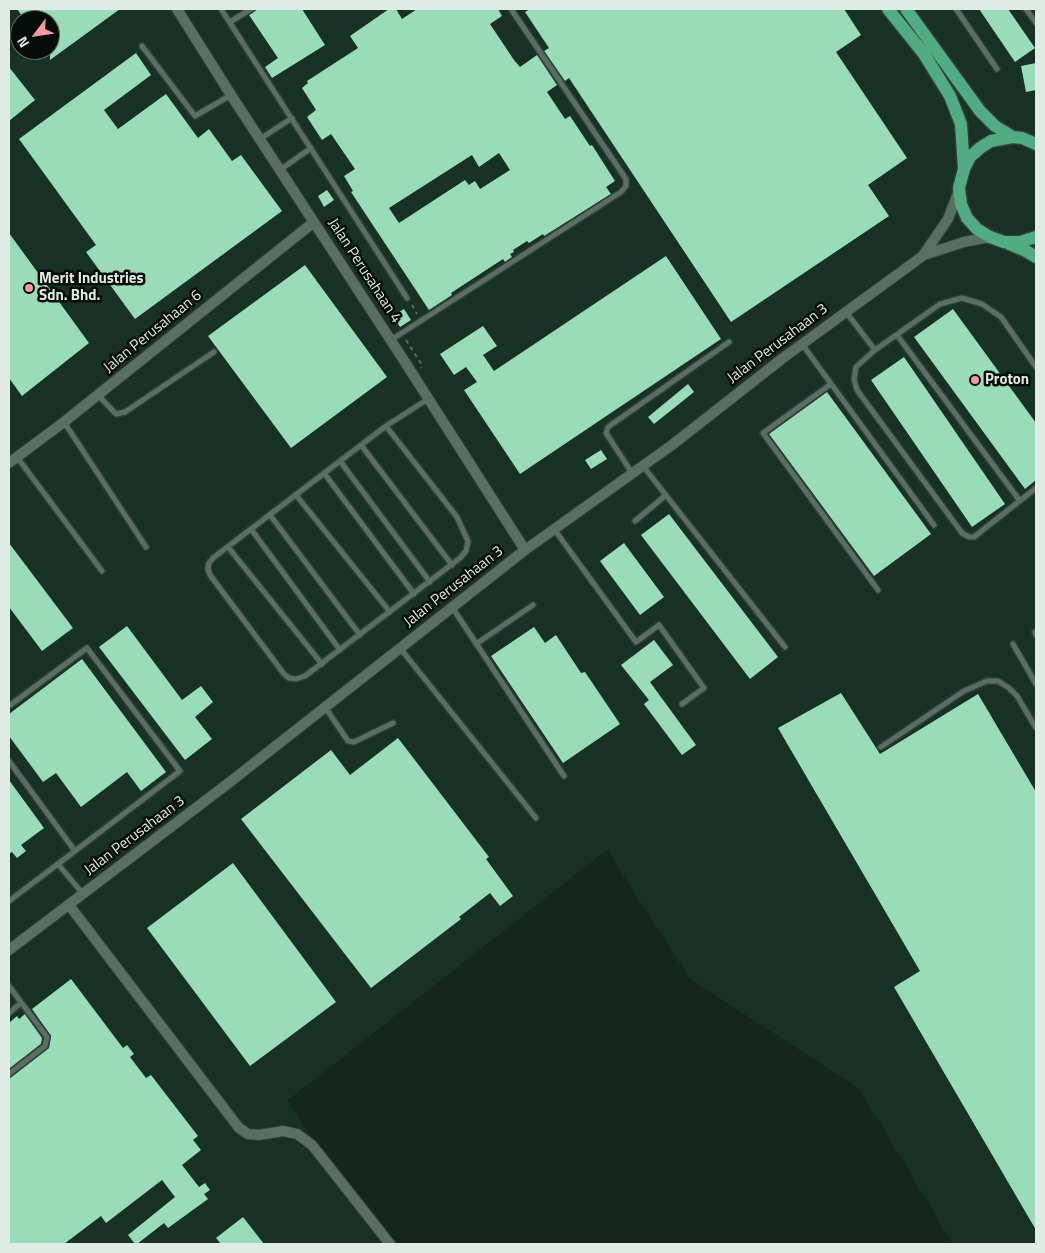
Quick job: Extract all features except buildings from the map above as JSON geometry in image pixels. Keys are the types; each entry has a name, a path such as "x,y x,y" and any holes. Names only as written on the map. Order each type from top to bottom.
{"main road":[{"path":"888,9 924,54 950,96 961,124 964,168"},
{"path":"912,10 980,110 996,126 1013,137"},
{"path":"1036,144 1031,140 1013,137 991,141 970,157 964,168 959,188 961,204 967,218 977,229 990,238 1026,251 1036,257"},
{"path":"1004,242 1020,242 1036,237"}],"street":[{"name":"Jalan Perusahaan 4","path":"179,10 231,95 525,550"},
{"path":"924,255 948,219 959,188"},
{"name":"Jalan Perusahaan 6","path":"13,460 64,422 314,222"},
{"path":"924,255 964,242 990,238"},
{"name":"Jalan Perusahaan 3","path":"9,950 230,782 525,550 643,466 802,344 924,255"},
{"path":"69,905 239,1128 248,1134 259,1135 283,1131 298,1134 312,1145 390,1244"}],"lane":[{"path":"222,9 407,298"},
{"path":"391,340 621,192 626,186 626,178 511,9"},
{"path":"956,9 997,69"},
{"path":"1026,9 1036,23"},
{"path":"230,22 247,10"},
{"path":"142,46 195,116 231,95"},
{"path":"260,139 292,118"},
{"path":"280,170 311,148"},
{"path":"1036,367 1001,317 982,304 962,298 940,304 875,350 856,367 854,380 857,390 962,533 969,537 974,537 1036,488"},
{"path":"846,312 875,350"},
{"path":"897,335 1020,501"},
{"path":"632,473 606,433 608,427 728,342"},
{"path":"802,344 934,524"},
{"path":"98,395 116,414 125,412 214,352"},
{"path":"831,384 763,433 878,590"},
{"path":"386,426 457,518 468,541 466,551 452,565 322,664 305,676 296,679 289,678 284,674 210,575 209,563 228,546 386,426 429,399"},
{"path":"64,422 146,547"},
{"path":"361,445 452,565"},
{"path":"13,460 102,572"},
{"path":"340,461 430,582"},
{"path":"643,466 785,647"},
{"path":"324,473 414,594"},
{"path":"296,495 390,612"},
{"path":"635,521 666,495"},
{"path":"270,515 360,635"},
{"path":"251,529 340,650"},
{"path":"554,530 636,642 658,625 704,688 682,704"},
{"path":"228,546 322,664"},
{"path":"476,644 534,604"},
{"path":"452,607 564,776"},
{"path":"1012,644 1036,684"},
{"path":"400,647 536,818"},
{"path":"9,706 87,648 180,771 9,901"},
{"path":"881,746 964,691 987,681 998,682 1009,688 1017,696 1036,728"},
{"path":"325,707 348,741 354,742 393,723"},
{"path":"9,760 75,850"},
{"path":"58,864 83,894"},
{"path":"9,986 47,1037 45,1046 9,1074"},
{"path":"9,1013 21,1003"}],"path":[{"path":"407,298 421,320"}],"shaded area":[{"path":"9,9 1036,9 1036,1244 953,1244 859,1089 689,978 607,850 287,1101 385,1244 9,1244"}],"place":[{"name":"Merit Industries Sdn. Bhd.","path":"29,288"},
{"name":"Proton","path":"975,380"}]}
